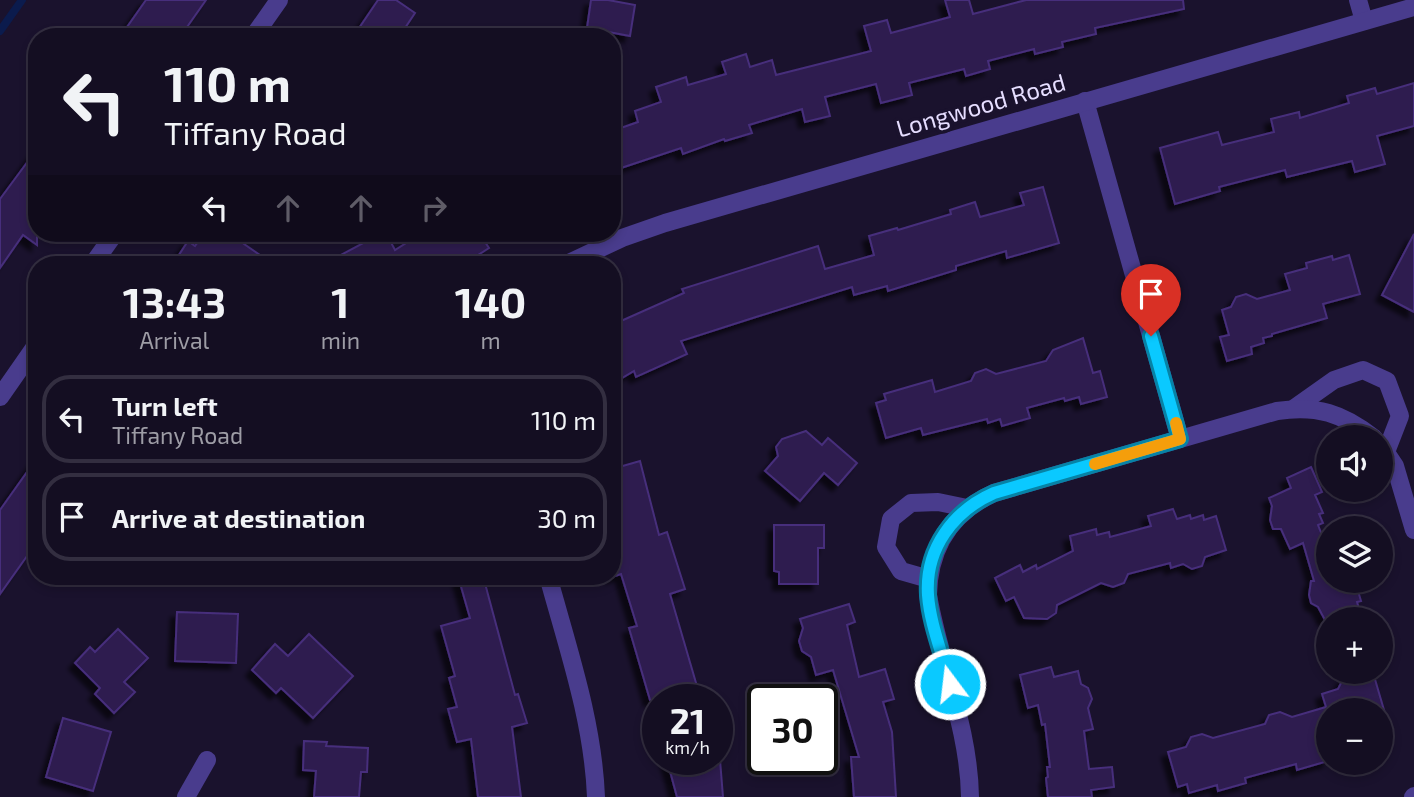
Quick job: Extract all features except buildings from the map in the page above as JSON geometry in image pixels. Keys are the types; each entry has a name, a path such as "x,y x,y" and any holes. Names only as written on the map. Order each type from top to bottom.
{"street":[{"path":"259,28 279,0"},
{"path":"1358,0 1364,22"},
{"name":"Longwood Road","path":"621,239 665,223 1414,7"},
{"path":"1085,101 1180,439"},
{"name":"Longwood Road","path":"585,256 615,242"},
{"path":"0,397 28,357"},
{"path":"1293,409 1334,380 1363,370 1387,381 1399,416 1393,429"},
{"path":"970,797 970,770 963,732 931,612 929,579 937,547 955,519 967,508 994,493 1293,409 1322,410 1357,425"},
{"path":"1393,463 1414,530"},
{"path":"929,579 901,571 886,547 891,519 911,503 938,502 967,508"},
{"path":"550,585 586,714 595,764 596,797"},
{"path":"186,797 207,760"}],"waterway":[{"path":"0,31 22,0"}],"slow traffic":[{"path":"1095,464 1180,439 1176,423"}],"route":[{"path":"950,684 928,595 931,562 945,532 967,508 994,493 1180,439 1151,336"}]}
